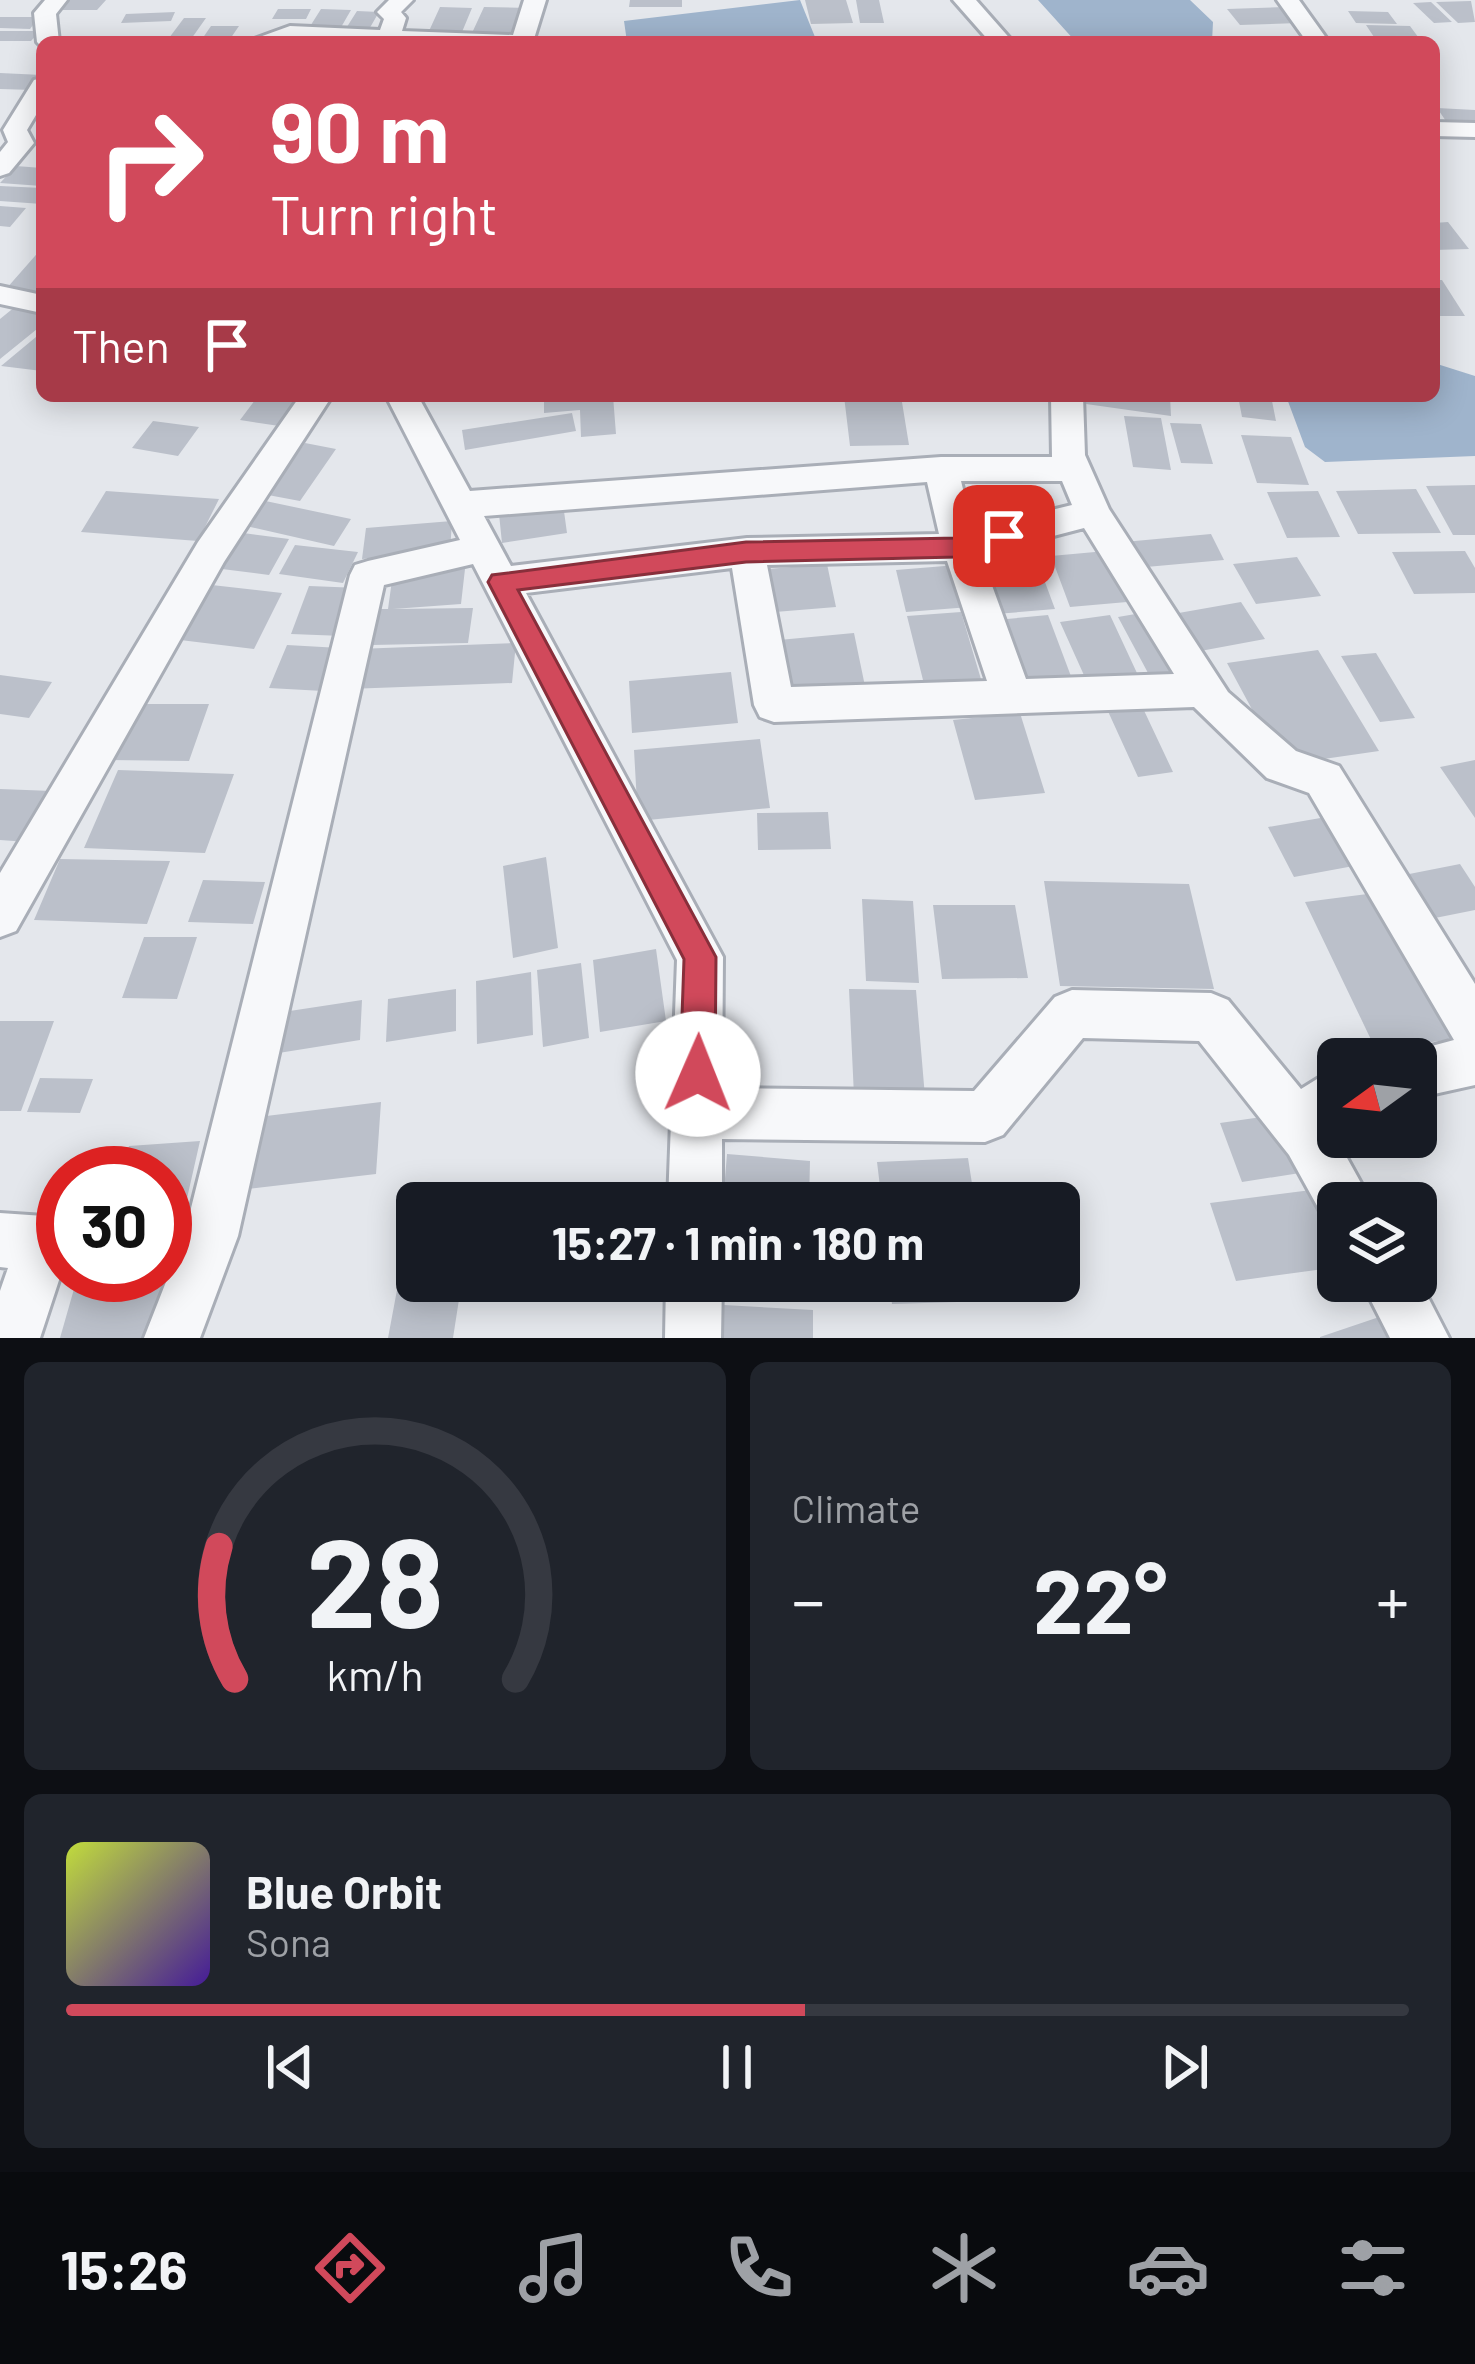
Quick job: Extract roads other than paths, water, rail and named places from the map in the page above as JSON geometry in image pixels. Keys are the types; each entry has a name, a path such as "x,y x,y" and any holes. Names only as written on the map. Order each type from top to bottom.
{"street":[{"path":"48,36 45,14 56,0"},
{"path":"389,35 395,18 388,12 402,0"},
{"path":"524,36 535,0"},
{"path":"964,0 997,36"},
{"path":"1288,0 1314,36"},
{"path":"279,36 407,36"},
{"path":"0,168 21,143 7,129 36,93"},
{"path":"1440,129 1475,130"},
{"path":"0,295 36,303"},
{"path":"0,915 211,551 312,402"},
{"path":"405,402 700,957 695,1182"},
{"path":"1067,402 1068,455 1093,513 1204,690 1282,766 1324,779 1475,1029"},
{"path":"460,505 940,469 1074,469"},
{"path":"940,469 960,547 1013,700"},
{"path":"172,1338 211,1237 368,575 746,552 960,547 1093,513"},
{"path":"746,552 774,705 1204,690"},
{"path":"697,1113 985,1118 1072,1014 1211,1017 1307,1137"},
{"path":"1437,1068 1475,1060"},
{"path":"1317,1108 1298,1123 1333,1182"},
{"path":"0,1240 44,1243 12,1338"},
{"path":"693,1338 694,1302"},
{"path":"1401,1302 1421,1338"}],"water":[{"path":"800,0 815,36 626,36 624,21"},
{"path":"1038,0 1190,0 1213,22 1212,36 1071,36"},
{"path":"1440,365 1475,376 1475,456 1325,462 1305,447 1288,402 1440,402"}]}
